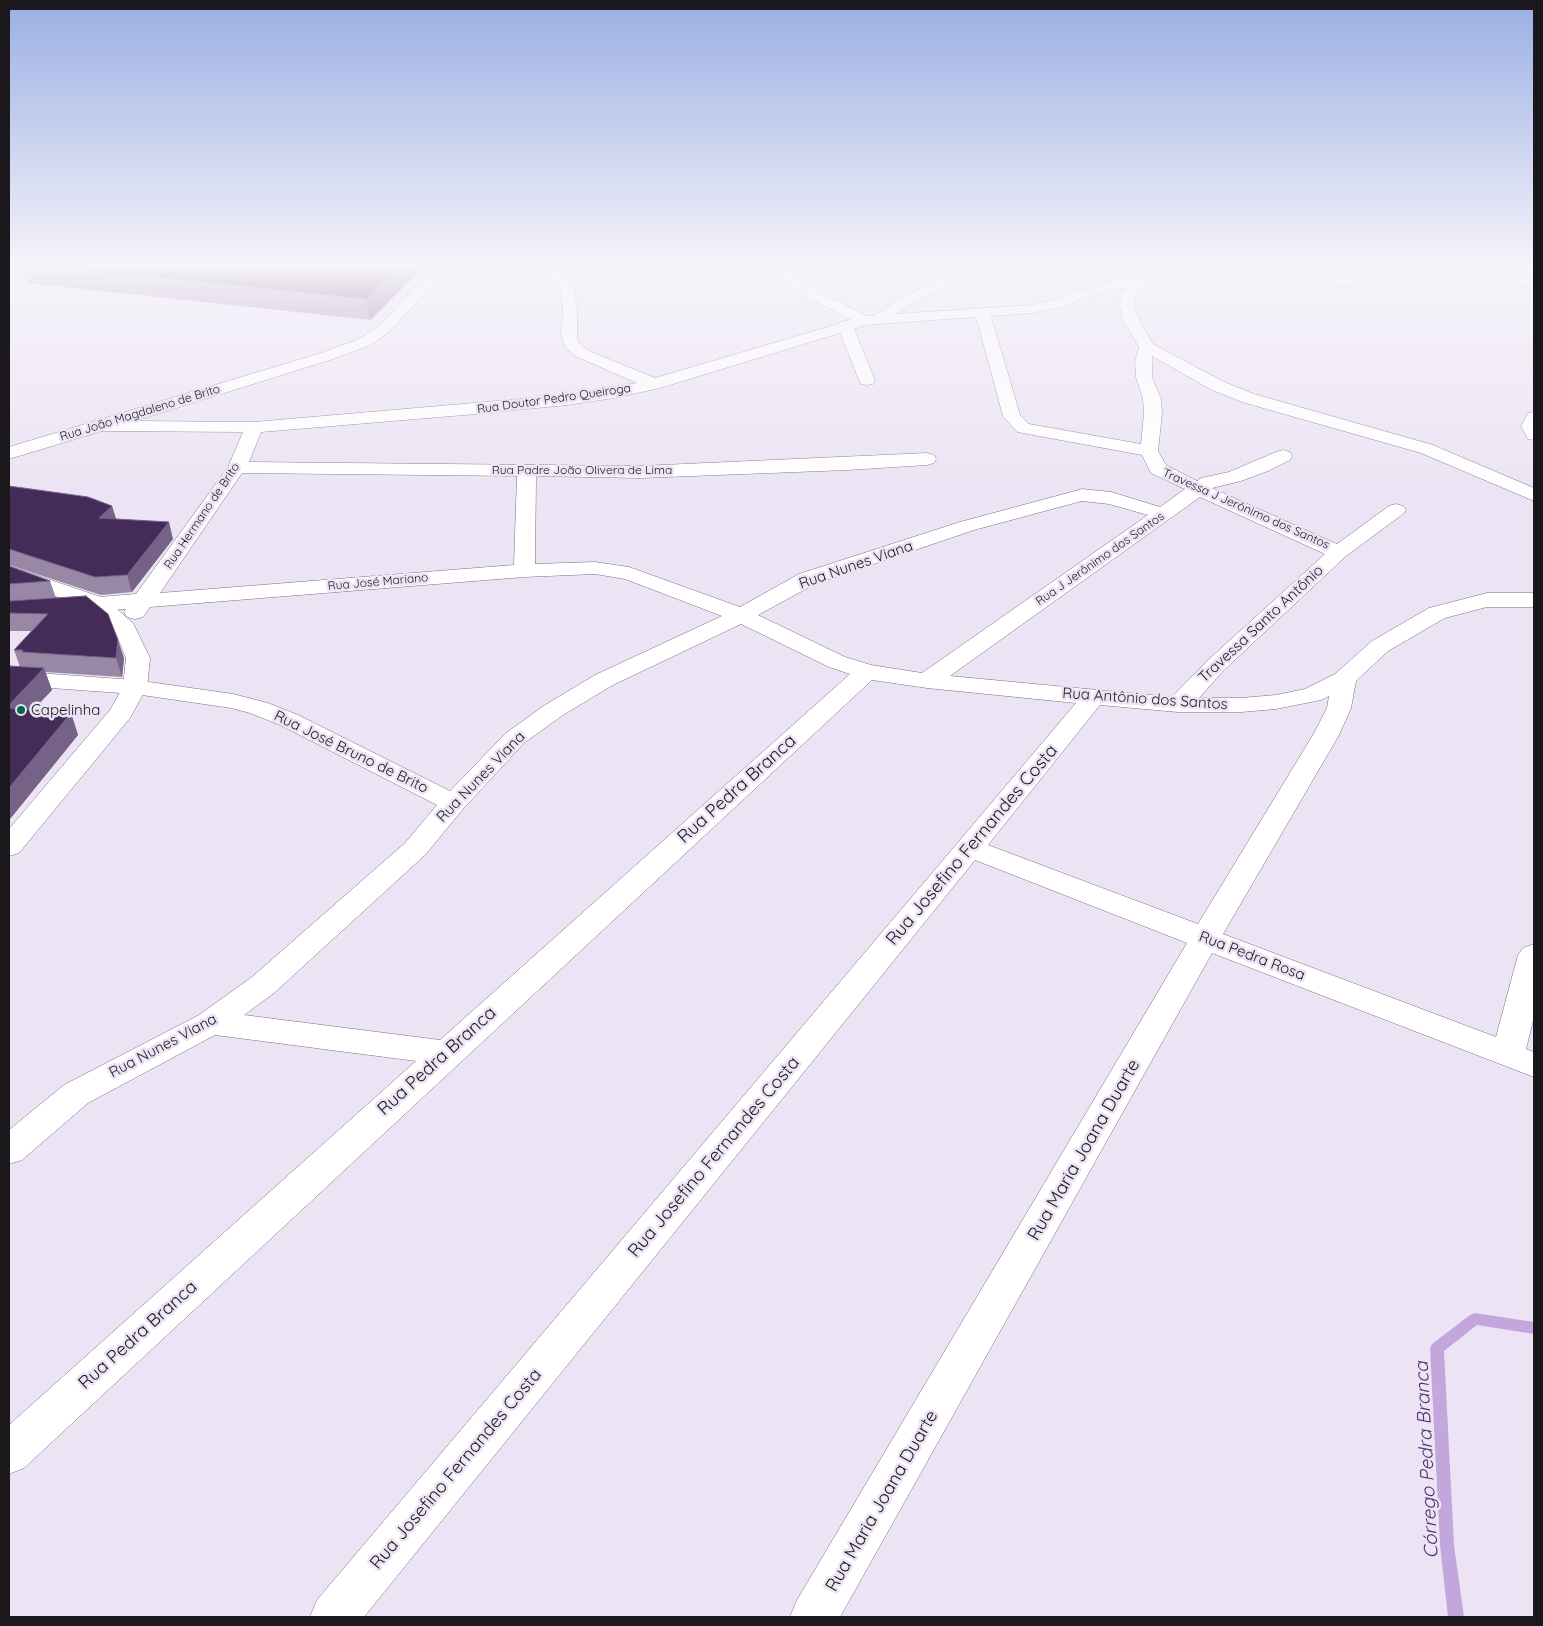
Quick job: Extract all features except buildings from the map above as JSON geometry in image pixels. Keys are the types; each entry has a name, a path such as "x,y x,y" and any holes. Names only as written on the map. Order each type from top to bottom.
{"street":[{"name":"Rua João Magdaleno de Brito","path":"9,453 327,356 367,341"},
{"path":"570,341 571,344 581,353 654,384"},
{"name":"Rua Doutor Pedro Queiroga","path":"101,426 254,427 476,409 605,394 654,384 732,362 797,341"},
{"path":"851,341 867,380"},
{"path":"991,341 1012,416 1023,428 1149,451 1153,413 1152,399 1144,377 1143,362 1147,347"},
{"path":"1143,341 1147,347 1216,385 1248,398 1319,420 1427,449 1534,495"},
{"path":"1534,417 1530,426 1534,435"},
{"name":"Rua Hermano de Brito","path":"124,628 237,467 254,427"},
{"name":"Travessa J Jerônimo dos Santos","path":"1149,451 1158,469 1198,489 1340,552"},
{"name":"Rua J Jerônimo dos Santos","path":"927,681 1208,482 1260,467 1283,456"},
{"name":"Rua Padre João Olivera de Lima","path":"237,467 640,472 927,459"},
{"path":"524,571 527,470"},
{"name":"Rua Nunes Viana","path":"9,1150 76,1094 210,1023 262,985 415,849 454,803 515,738 554,710 604,680 741,614 806,579 967,526 1082,495 1103,497 1164,514"},
{"name":"Travessa Santo Antônio","path":"1178,704 1215,666 1340,552 1396,510"},
{"name":"Rua José Mariano","path":"9,611 524,571 595,568 615,570 628,574 741,614"},
{"path":"9,572 96,603 124,628 138,658 136,687 121,713 12,839"},
{"name":"Rua Antônio dos Santos","path":"741,614 837,662 866,672 927,681 1094,697 1178,704 1242,705 1276,702 1312,695 1344,679 1380,646 1437,613 1487,600 1534,600"},
{"name":"Rua Pedra Branca","path":"9,1453 866,672"},
{"name":"Rua José Bruno de Brito","path":"9,678 136,687 233,701 259,708 289,720 454,803"},
{"name":"Rua Maria Joana Duarte","path":"814,1617 1205,938 1326,734 1339,708 1344,679"},
{"name":"Rua Josefino Fernandes Costa","path":"334,1617 1094,697"},
{"name":"Rua Pedra Rosa","path":"970,848 1521,1060"},
{"path":"1521,1060 1534,955"},
{"path":"210,1023 446,1053"}],"waterway":[{"name":"Córrego Pedra Branca","path":"1456,1617 1447,1545 1437,1348 1475,1319 1534,1328"}],"place":[{"name":"Capelinha","path":"21,710"}]}
